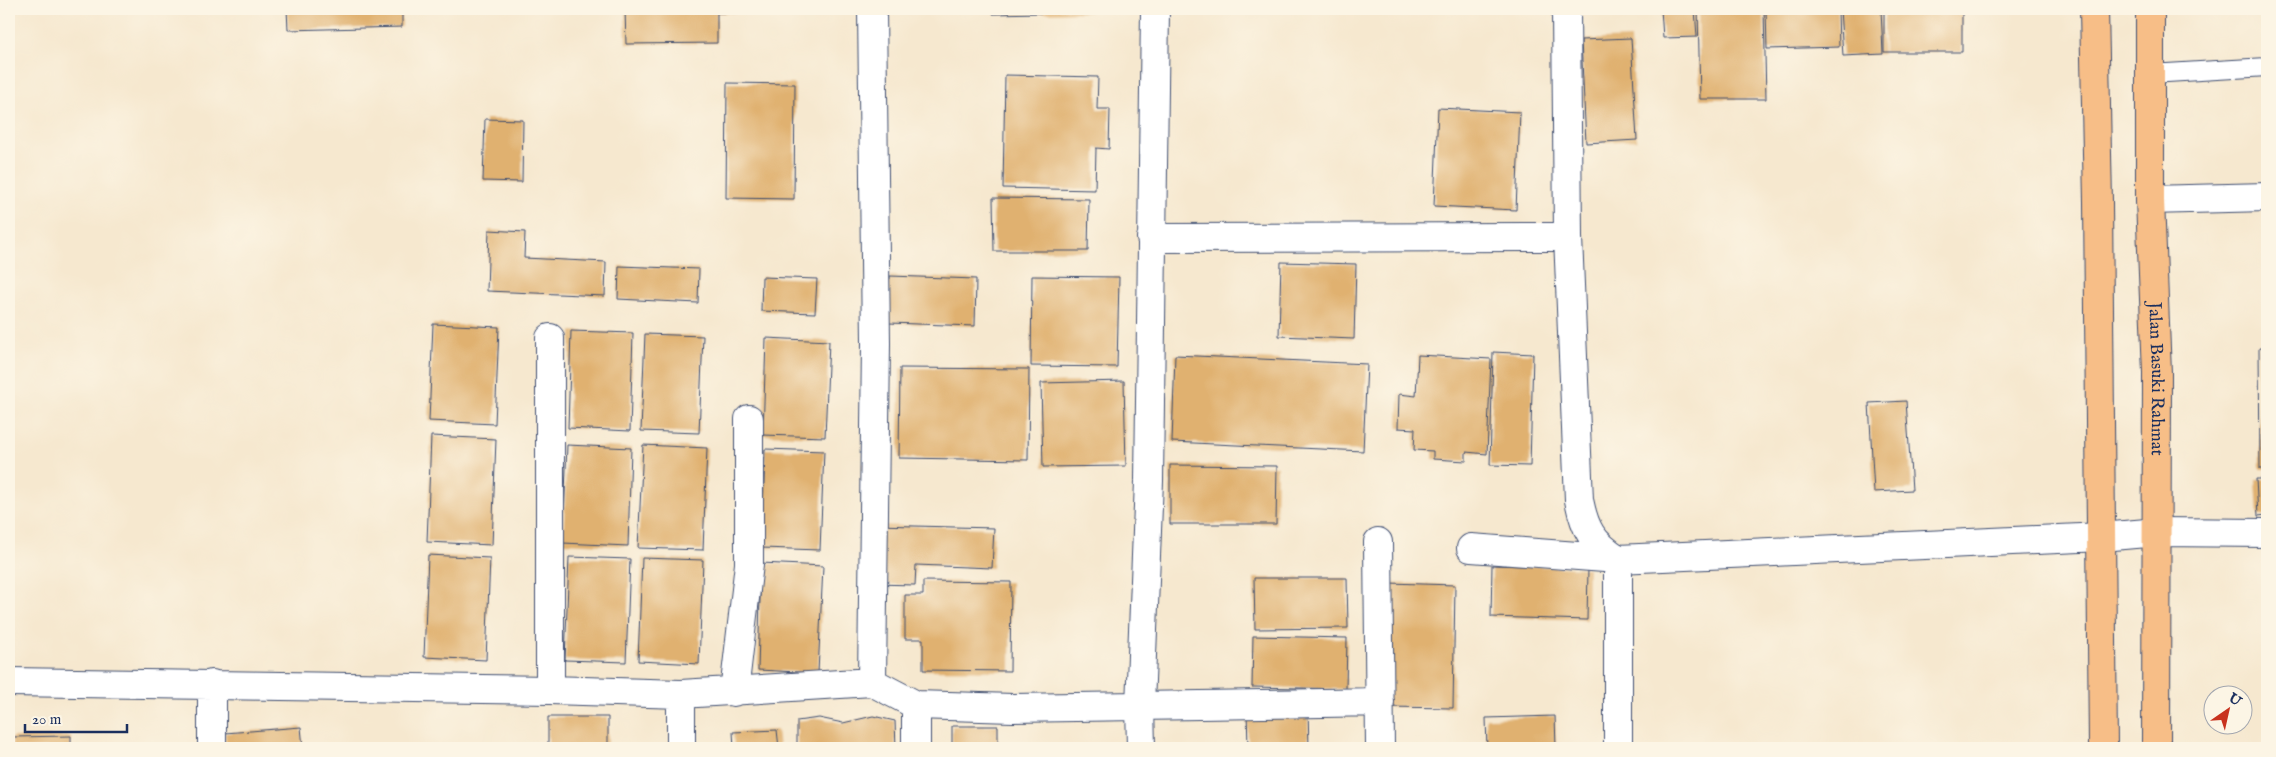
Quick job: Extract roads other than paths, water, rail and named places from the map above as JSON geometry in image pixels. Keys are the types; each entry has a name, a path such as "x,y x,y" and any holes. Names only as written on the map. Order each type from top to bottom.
{"highway":[{"path":"2094,9 2102,537 2103,748"},
{"name":"Jalan Basuki Rahmat","path":"2150,9 2150,200 2157,373 2156,748"}],"street":[{"path":"872,9 876,343 872,682"},
{"path":"1141,748 1140,705 1149,481 1155,9"},
{"path":"1566,9 1568,237 1579,500 1588,532 1602,549 1618,559"},
{"path":"2150,200 2267,197"},
{"path":"1151,238 1568,237"},
{"path":"550,338 550,690"},
{"path":"734,692 749,564 749,419"},
{"path":"1471,548 1618,559 2102,537 2158,532 2267,533"},
{"path":"1378,542 1380,748"},
{"path":"1618,559 1618,748"},
{"path":"9,682 550,690 681,694 872,682 916,705 1013,708 1380,702"},
{"path":"212,684 212,748"},
{"path":"681,694 681,748"},
{"path":"916,705 916,748"}],"lane":[{"path":"2150,74 2267,67"}]}
